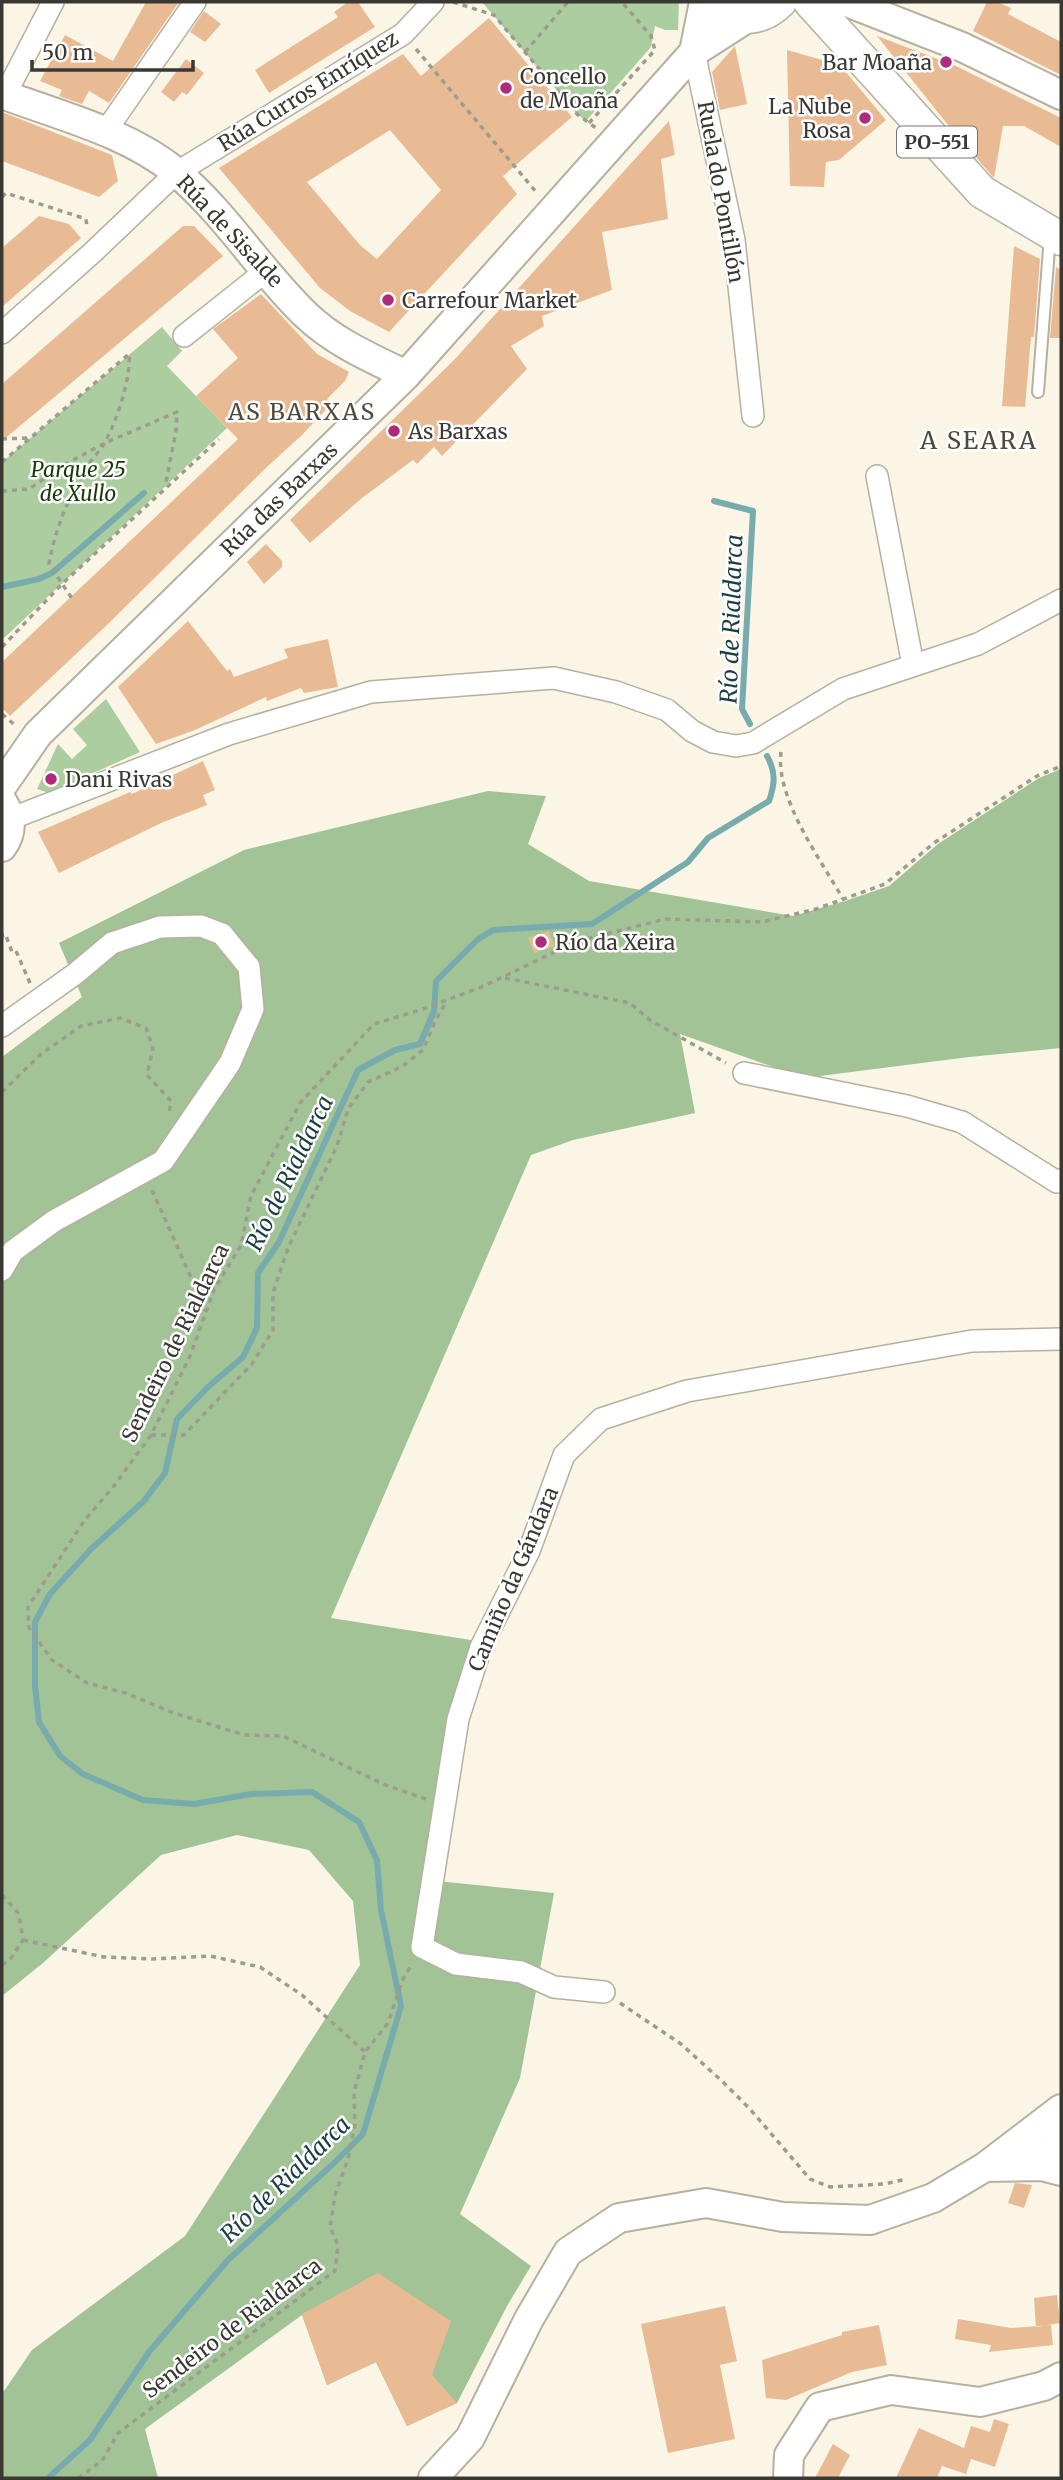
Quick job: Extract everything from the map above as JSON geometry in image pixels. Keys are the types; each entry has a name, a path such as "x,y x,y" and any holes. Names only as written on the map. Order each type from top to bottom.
{"main road":[{"path":"712,2 723,12 829,9"},
{"name":"PO-551","path":"829,9 900,99 982,192 1056,236"}],"street":[{"path":"3,94 53,2"},
{"path":"105,132 195,2"},
{"name":"Rúa Curros Enríquez","path":"2,333 176,173 403,34 433,2"},
{"path":"694,52 704,2"},
{"path":"829,9 962,47 1061,95"},
{"name":"Rúa das Barxas","path":"2,786 38,734 406,375 694,52 764,11"},
{"name":"Ruela do Pontillón","path":"694,52 734,240 753,416"},
{"name":"Rúa de Sisalde","path":"3,94 105,132 145,151 176,173 221,217 306,315 351,348 406,375"},
{"path":"184,336 267,270"},
{"path":"877,475 913,665"},
{"path":"2,847 10,832 6,810 229,734 370,692 554,678 616,692 667,710 692,731 713,742 736,746 753,743 842,689 978,644 1061,600"},
{"path":"2,1026 41,1000 113,943 160,927 201,926 222,934 249,967 253,1009 230,1063 163,1161 54,1221 13,1251 2,1270"},
{"path":"744,1073 907,1106 962,1122 1057,1182 1061,1180"},
{"name":"Camiño da Gándara","path":"604,1992 554,1987 521,1972 456,1964 422,1947 458,1720 481,1647 529,1551 564,1455 601,1419 687,1391 972,1341 1061,1339"},
{"path":"433,2478 470,2438 529,2319 568,2252 619,2218 706,2203 783,2217 870,2220 933,2198 985,2167 1048,2144"},
{"path":"788,2478 789,2455 820,2407 891,2390 981,2402 1044,2386 1061,2377"}],"lane":[{"path":"1038,392 1056,236"}],"path":[{"path":"452,2 494,15 577,114 615,141"},
{"path":"525,52 568,2"},
{"path":"589,123 655,50 651,36 622,2"},
{"path":"403,34 552,211"},
{"path":"2,197 6,193 86,219 91,254"},
{"path":"2,462 129,354 128,382 105,443 90,462 75,490 54,539 49,564 73,600"},
{"path":"2,491 29,489 71,461 105,443 177,412 176,431 164,489"},
{"path":"2,439 30,438"},
{"path":"2,647 62,584 219,439"},
{"path":"2,714 16,726"},
{"path":"784,726 779,764 786,796 843,899"},
{"name":"Sendeiro de Rialdarca","path":"445,1806 383,1784 283,1736 244,1735 171,1712 126,1693 87,1683 52,1660 29,1628 28,1607 84,1521 114,1486 151,1435 190,1356 214,1290 241,1245 251,1196 300,1103 374,1024 424,1009 503,978 575,943 665,919 762,922 816,909 885,884 934,843 1037,776 1061,766"},
{"path":"2,933 4,938 6,936 12,952 16,951 41,1000"},
{"path":"503,978 630,1003 650,1020 744,1073"},
{"path":"151,1435 184,1435 253,1364 273,1330 273,1293 288,1248 337,1146 348,1109 368,1082 403,1066 423,1050 435,1021 448,1000"},
{"path":"2,1092 41,1054 81,1026 120,1018 146,1028 153,1048 147,1075 171,1101 163,1161"},
{"path":"144,1172 206,1312"},
{"path":"2,1895 19,1914 23,1940 9,1961 2,1965"},
{"path":"23,1940 104,1957 153,1959 210,1956 260,1966 302,1995 365,2052"},
{"name":"Sendeiro de Rialdarca","path":"78,2478 102,2461 117,2433 335,2271 338,2245 330,2227 335,2195 348,2159 354,2126 354,2093 365,2052 388,2023 403,1979"},
{"path":"604,1992 681,2044 698,2059 750,2109 810,2179 830,2187 884,2184 910,2178"}],"green space":[{"path":"482,2 679,2 678,30 665,30 655,26 651,47 586,121 577,114"},
{"name":"Parque 25 de Xullo","path":"162,327 182,351 167,366 227,428 2,640 2,462"},
{"path":"106,699 140,752 49,793 37,789 58,744 72,759 87,745 73,729"},
{"path":"1061,769 1061,1048 804,1078 680,1034 695,1113 573,1140 531,1155 331,1618 477,1641 437,1881 554,1893 520,2078 460,2214 531,2266 507,2306 457,2403 407,2426 376,2362 327,2385 302,2315 145,2429 158,2478 2,2478 2,2394 32,2350 185,2236 360,1965 353,1901 309,1850 237,1835 161,1855 43,1963 2,1996 2,1057 82,997 59,943 244,850 488,791 546,796 528,844 589,881 793,916 889,886 938,844 1039,778"}],"building":[{"path":"146,2 179,2 109,103 89,91 82,104 59,96 62,90 40,81 65,35 113,61"},
{"path":"348,2 358,2 375,27 269,93 255,70 338,17 334,12"},
{"path":"987,2 997,2 1011,8 1008,14 1061,42 1061,75 973,31"},
{"path":"204,11 221,24 205,42 190,32"},
{"path":"489,18 572,117 503,176 517,194 389,332 350,311 320,288 219,168 403,54 421,76","holes":["390,130 441,190 377,259 360,245 307,182"]},
{"path":"877,36 956,66 1061,118 1061,147 1024,126 1003,126 994,178"},
{"path":"735,46 747,104 720,110 712,72"},
{"path":"787,50 840,65 886,120 839,160 826,162 824,187 790,186"},
{"path":"186,59 204,73 187,95 182,92 174,102 161,92"},
{"path":"2,112 112,155 118,181 99,197 2,161"},
{"path":"669,121 675,155 661,159 668,219 602,232 612,290 542,316 544,326 511,346 527,369 442,456 434,447 417,464 413,460 362,498 310,543 290,520 455,359"},
{"path":"39,216 69,224 81,238 2,307 2,248"},
{"path":"183,226 194,226 223,256 2,441 2,384"},
{"path":"1014,246 1040,259 1025,407 1002,406"},
{"path":"1056,267 1061,270 1061,338 1050,338"},
{"path":"261,294 317,354 349,372 345,381 327,399 332,403 108,624 10,716 2,708 2,662 238,439 196,396 238,358 213,329"},
{"path":"266,544 282,561 282,567 264,584 247,562"},
{"path":"188,621 234,677 288,658 284,649 328,639 338,687 304,693 301,688 267,701 266,697 195,730 156,744 118,687"},
{"path":"203,761 215,790 203,795 207,805 161,823 59,873 38,832 130,792 132,794"},
{"name":"Río da Xeira","path":"549,931 554,946 534,953 528,938"},
{"path":"1015,2183 1032,2185 1024,2208 1008,2203"},
{"path":"378,2273 451,2321 432,2375 457,2403 407,2426 376,2362 327,2385 302,2314"},
{"path":"1057,2295 1060,2323 1036,2327 1034,2298"},
{"path":"725,2306 737,2361 720,2365 735,2439 668,2453 641,2324"},
{"path":"958,2319 1011,2328 1051,2325 1053,2345 989,2352 991,2345 955,2339"},
{"path":"879,2325 887,2365 852,2372 786,2400 766,2398 762,2360 842,2335 842,2332"},
{"path":"994,2419 1009,2424 995,2467 971,2459 966,2474 942,2466 937,2478 896,2478 919,2428 964,2448 971,2426 990,2432"},
{"path":"833,2444 850,2455 838,2478 815,2478"}],"waterway":[{"path":"2,587 39,579 52,573 144,493"},
{"name":"Río de Rialdarca","path":"714,501 753,511 742,709 750,724"},
{"name":"Río de Rialdarca","path":"48,2478 90,2440 149,2352 228,2260 363,2134 401,2006 381,1910 377,1860 359,1822 312,1792 251,1794 194,1804 143,1800 83,1774 60,1756 39,1722 35,1685 35,1622 50,1594 91,1549 143,1502 165,1473 177,1419 243,1357 257,1328 258,1273 279,1242 358,1070 395,1050 420,1044 434,1011 436,981 477,940 493,930 592,924 688,862 708,838 769,801 774,778 767,756"}],"place":[{"name":"Bar Moaña","path":"946,62"},
{"name":"Concello de Moaña","path":"506,88"},
{"name":"La Nube Rosa","path":"865,118"},
{"name":"Carrefour Market","path":"388,300"},
{"name":"As Barxas","path":"394,431"},
{"name":"Dani Rivas","path":"51,779"},
{"name":"Río da Xeira","path":"541,942"}],"district":[{"name":"AS BARXAS","path":"302,411"},
{"name":"A SEARA","path":"979,440"}]}
